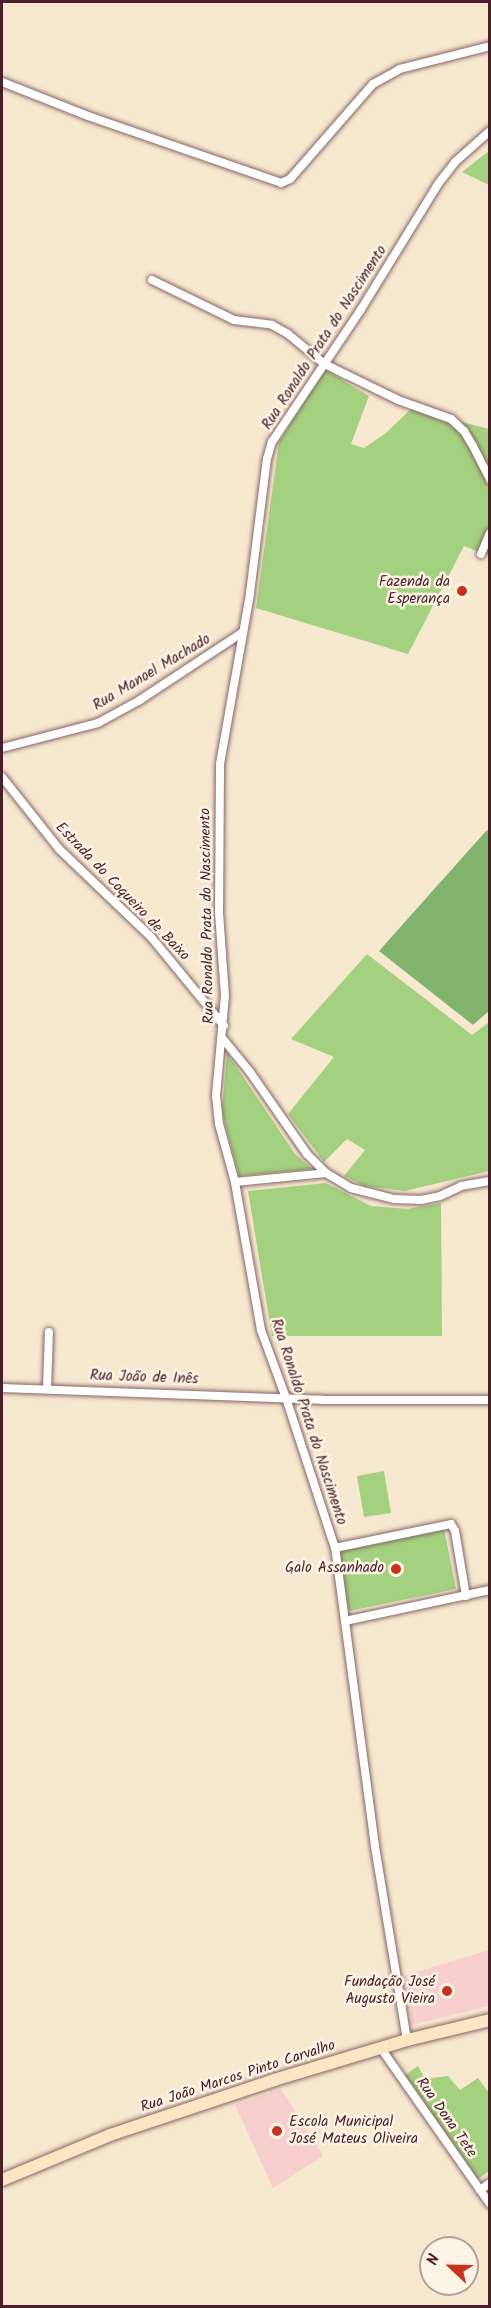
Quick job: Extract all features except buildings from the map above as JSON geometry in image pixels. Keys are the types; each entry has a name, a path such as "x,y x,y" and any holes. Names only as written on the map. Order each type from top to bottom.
{"main road":[{"name":"Rua João Marcos Pinto Carvalho","path":"2,2180 110,2135 274,2080 406,2040 489,2020"}],"street":[{"path":"2,82 88,116 281,183 290,179 373,84 400,69 489,46"},
{"name":"Rua Ronaldo Prata do Nascimento","path":"406,2040 375,1846 335,1548 286,1398 261,1330 235,1182 219,1124 216,1095 224,1026 219,912 220,764 243,632 269,451 438,184 455,162 489,131"},
{"path":"152,280 228,318 272,325 288,334 323,363 398,400 451,419 473,446 489,480"},
{"path":"482,554 489,532"},
{"name":"Rua Manoel Machado","path":"2,748 98,723 140,700 243,632"},
{"name":"Estrada do Coqueiro de Baixo","path":"2,777 59,849 151,937 224,1026"},
{"path":"223,1039 250,1072 295,1139 326,1173 366,1193 407,1200 440,1196 462,1186 489,1181"},
{"path":"235,1182 326,1173"},
{"path":"47,1388 49,1332"},
{"name":"Rua João de Inês","path":"2,1388 371,1401 489,1400"},
{"path":"335,1548 448,1523 454,1526 466,1596"},
{"path":"345,1621 489,1590"},
{"name":"Rua Dona Tete","path":"380,2048 489,2204"},
{"path":"480,2190 489,2183"}],"shaded area":[{"name":"Fundação José Augusto Vieira","path":"489,1950 489,2006 412,2025 400,1977"},
{"name":"Escola Municipal José Mateus Oliveira","path":"281,2089 323,2156 273,2188 235,2105"}],"green space":[{"path":"489,151 489,185 462,172"},
{"path":"324,369 369,396 351,444 364,448 386,433 411,409 489,429 489,556 464,546 408,654 256,608 279,442"},
{"path":"489,830 489,1011 473,1025 379,951"},
{"path":"367,954 472,1035 489,1022 489,1171 405,1191 364,1186 344,1176 365,1150 347,1139 324,1162 288,1114 334,1057 291,1039"},
{"path":"227,1053 295,1154 312,1169 239,1176 222,1112"},
{"path":"326,1183 371,1206 407,1209 441,1203 442,1336 272,1336 248,1191"},
{"path":"384,1471 391,1513 364,1517 357,1476"},
{"name":"Galo Assanhado","path":"444,1528 456,1589 349,1611 337,1549"},
{"path":"418,2066 425,2079 448,2076 460,2090 478,2078 489,2093 489,2171 477,2180 404,2076"}],"place":[{"name":"Fazenda da Esperança","path":"462,591"},
{"name":"Galo Assanhado","path":"396,1569"},
{"name":"Fundação José Augusto Vieira","path":"447,1991"},
{"name":"Escola Municipal José Mateus Oliveira","path":"277,2131"}]}
